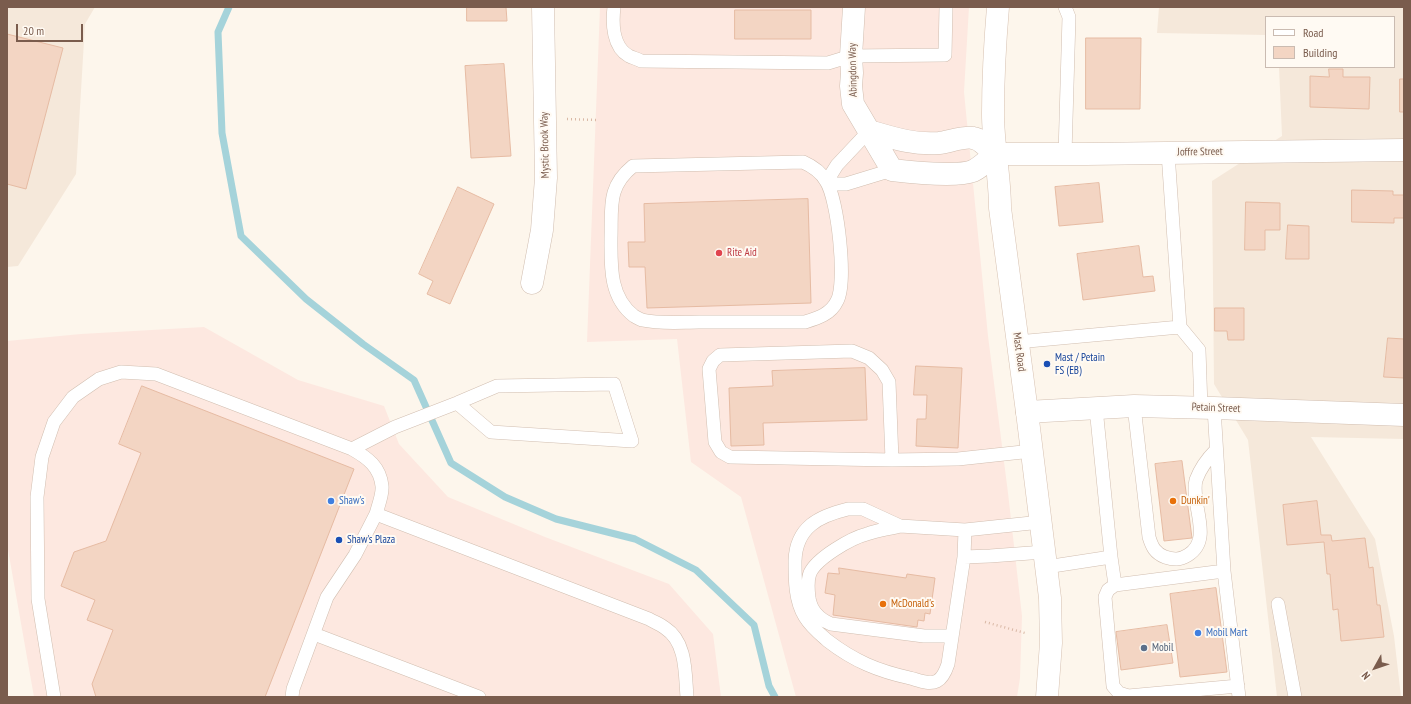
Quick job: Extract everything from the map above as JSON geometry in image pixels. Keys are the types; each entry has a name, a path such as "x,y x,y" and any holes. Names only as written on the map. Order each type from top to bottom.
{"street":[{"name":"Mystic Brook Way","path":"532,283 542,230 546,178 543,7"},
{"name":"Abingdon Way","path":"854,7 851,56 853,104 892,170"},
{"name":"Mast Road","path":"998,7 995,39 993,114 995,154 1000,194 1000,208 1050,598 1051,642 1047,697"},
{"path":"869,131 902,141 922,143 939,143 973,138 985,144 995,154 984,164 972,171 953,174 892,170"},
{"name":"Joffre Street","path":"995,154 1404,150"},
{"name":"Petain Street","path":"1027,412 1134,406 1404,415"}],"lane":[{"path":"614,7 615,38 620,48 628,56 641,61 828,63 851,56 945,54 946,7"},
{"path":"1065,7 1070,17 1065,154"},
{"path":"827,181 837,165 869,131"},
{"path":"1168,153 1180,327 1199,350 1207,408 1216,450 1224,571 1239,692 1128,696 1119,693 1113,686 1105,597 1108,590 1115,585 1224,571"},
{"path":"827,181 836,208 840,237 841,291 834,307 821,318 806,322 666,322 640,320 633,315 618,298 613,284 611,257 612,200 621,178 634,166 803,162 814,168 827,181 836,184 846,184 892,170"},
{"path":"1017,342 1180,327"},
{"path":"892,460 889,382 882,370 869,358 852,351 720,355 713,361 709,369 715,442 721,452 730,457 892,460 958,459 1032,451"},
{"path":"54,697 38,599 37,497 42,458 54,422 73,397 99,379 121,372 156,374 352,449 368,458 378,472 382,487 376,514 355,555 327,597 293,689 292,697"},
{"path":"352,449 395,427 457,404 497,386 614,384 632,441 491,432 457,404"},
{"path":"1134,406 1149,537 1155,551 1163,556 1179,560 1191,553 1196,548 1200,540 1201,532 1195,489 1196,480 1216,450"},
{"path":"1096,408 1115,585"},
{"path":"900,526 863,509 848,509 835,512 824,517 804,530 798,541 795,554 796,588 799,605 805,617 815,630 850,657 868,666 888,673 927,682 935,682 940,679 948,664 964,557 965,530"},
{"path":"376,514 641,616 666,628 678,641 680,646 683,658 687,697"},
{"path":"952,636 924,636 831,624 817,616 813,609 810,601 808,586 810,574 817,564 832,552 852,540 866,534 900,526 965,530 1040,522"},
{"path":"964,557 990,556 1045,559 1111,557"},
{"path":"1278,604 1295,697"},
{"path":"314,634 480,697"}],"path":[{"path":"561,119 598,120"},
{"path":"985,622 1025,633"}],"shaded area":[{"path":"7,7 95,7 85,24 76,174 18,266 7,267"},
{"path":"600,7 969,7 964,92 988,336 1022,616 1020,678 1017,697 796,697 741,497 691,462 677,339 587,342"},
{"path":"1159,7 1404,7 1404,439 1311,437 1375,539 1394,636 1401,697 1277,697 1248,440 1214,384 1212,181 1282,136 1279,68 1395,68 1395,16 1265,16 1265,35 1157,33"},
{"name":"Shaw's Plaza","path":"204,327 298,380 384,406 399,444 448,497 545,537 669,584 713,634 721,697 34,697 7,544 7,341 81,334"}],"building":[{"path":"467,7 506,7 507,21 467,21"},
{"path":"735,10 811,10 811,39 735,39"},
{"path":"7,34 63,48 26,189 7,184"},
{"path":"1086,38 1141,38 1140,109 1086,109"},
{"path":"504,64 511,156 471,158 465,66"},
{"path":"1329,69 1343,69 1343,77 1370,77 1369,109 1310,107 1310,76 1329,77"},
{"path":"1400,79 1404,79 1404,112 1400,112"},
{"path":"1099,183 1103,222 1059,226 1055,187"},
{"path":"458,187 494,204 450,304 427,294 433,281 419,274"},
{"path":"1352,190 1393,191 1393,195 1404,195 1404,218 1394,218 1394,223 1352,222"},
{"path":"808,199 811,303 647,308 645,267 629,267 628,242 645,242 644,204"},
{"path":"1246,202 1280,203 1280,230 1265,230 1265,250 1245,250"},
{"path":"1288,225 1309,226 1309,259 1286,259"},
{"path":"1139,246 1143,277 1153,276 1155,291 1083,300 1077,254"},
{"path":"1215,308 1244,308 1244,340 1228,340 1227,331 1215,331"},
{"path":"1388,338 1404,339 1404,378 1384,377"},
{"path":"916,366 962,368 958,448 916,446 917,419 926,419 927,395 914,395"},
{"path":"865,368 867,420 763,423 764,445 731,446 729,388 773,386 772,371"},
{"path":"142,386 354,469 265,697 96,697 92,684 113,630 87,620 95,600 61,586 74,552 106,541 141,453 119,444"},
{"name":"Dunkin'","path":"1182,461 1192,538 1164,541 1155,464"},
{"path":"1317,501 1321,535 1331,535 1332,541 1365,538 1369,568 1373,567 1377,605 1380,605 1384,637 1341,641 1338,609 1333,610 1330,574 1327,574 1324,542 1287,545 1283,505"},
{"name":"McDonald's","path":"839,568 906,578 907,574 935,578 930,614 925,613 924,621 918,620 917,627 833,615 835,595 825,593 828,573 839,574"},
{"path":"1216,588 1227,672 1180,677 1170,594"},
{"path":"1167,625 1173,663 1121,670 1116,632"}],"waterway":[{"path":"229,7 218,32 222,133 241,236 306,299 363,344 414,380 451,463 505,497 556,519 635,539 696,570 754,625 769,686 775,697"}],"place":[{"name":"Rite Aid","path":"719,253"},
{"name":"Mast / Petain FS (EB)","path":"1047,364"},
{"name":"Shaw's","path":"331,501"},
{"name":"Dunkin'","path":"1173,501"},
{"name":"Shaw's Plaza","path":"339,540"},
{"name":"McDonald's","path":"883,604"},
{"name":"Mobil Mart","path":"1198,633"},
{"name":"Mobil","path":"1144,648"}]}
